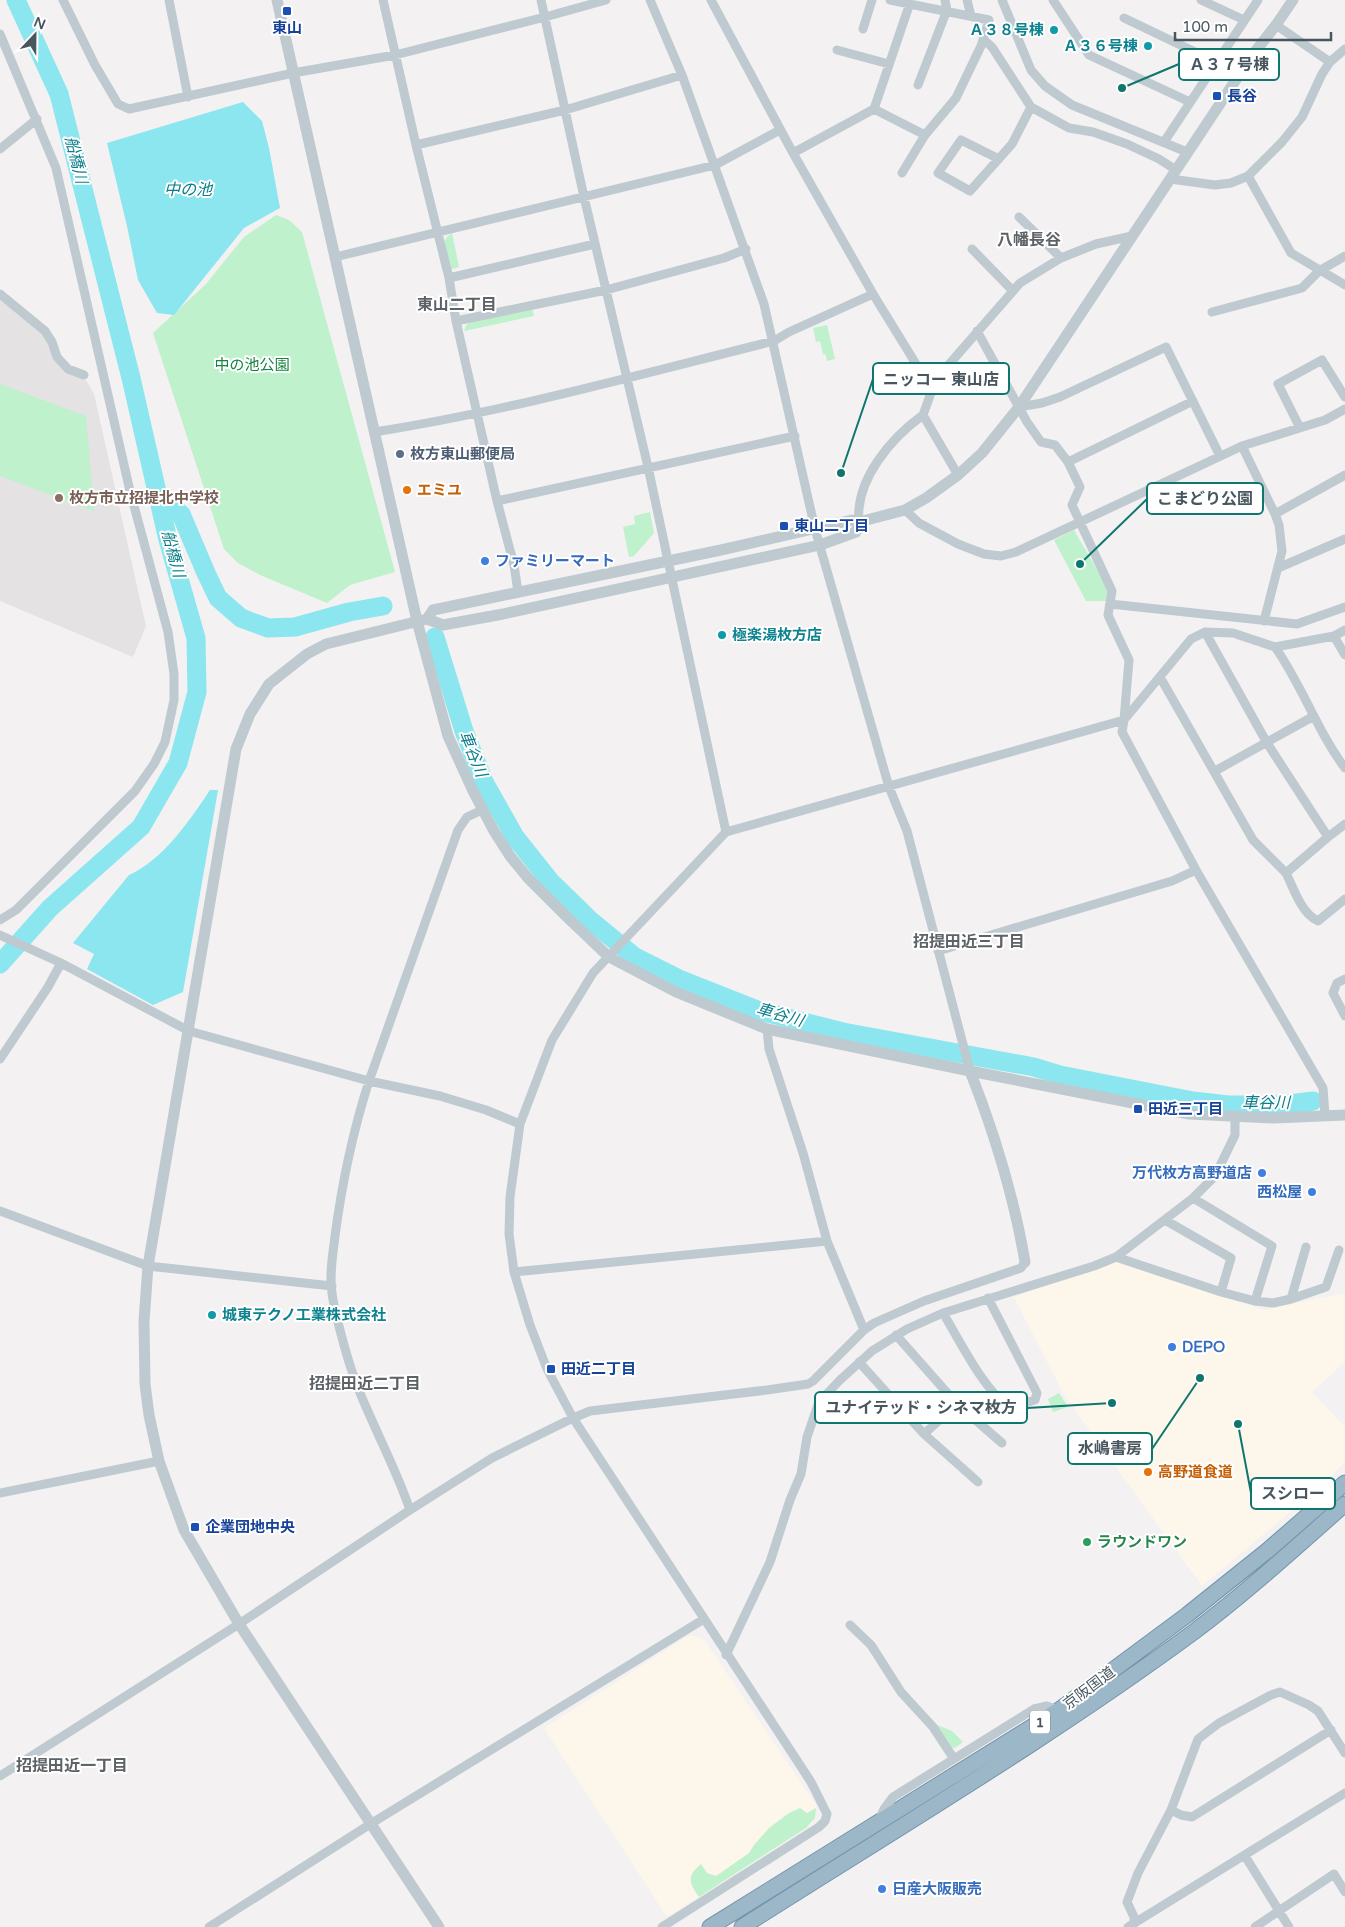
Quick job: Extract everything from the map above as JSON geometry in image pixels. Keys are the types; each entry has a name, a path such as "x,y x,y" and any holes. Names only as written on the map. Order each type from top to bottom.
{"highway":[{"name":"京阪国道","path":"710,1927 1059,1710 1195,1609 1267,1551 1345,1483"},
{"name":"京阪国道","path":"742,1927 1065,1722 1179,1641 1277,1563 1345,1504"}],"street":[{"path":"63,0 95,65 118,104 129,109 294,74 396,55 544,18 606,0"},
{"path":"169,0 188,97"},
{"path":"277,0 374,432 422,620 448,736 482,810 499,840 528,878 566,917 613,952 676,992 767,1029 968,1066 1189,1114 1274,1118 1345,1114"},
{"path":"383,0 449,278 456,321 496,501 514,565 518,592"},
{"path":"541,0 584,197 648,467 726,832"},
{"path":"0,1776 239,1624 410,1510 492,1458 590,1411 808,1384 831,1364 864,1330 874,1323 924,1301 1021,1268 1025,1262 1019,1226 983,1106 968,1066 907,831 889,787 820,544 764,304 746,249 682,75 650,0"},
{"path":"710,0 793,153 932,390"},
{"path":"863,29 872,0"},
{"path":"890,0 948,10 989,20 983,39 956,98 926,135 902,173"},
{"path":"918,85 948,10 945,0"},
{"path":"967,0 971,16"},
{"path":"1002,0 1031,70 1045,86 1072,105 1187,152"},
{"path":"1053,0 1089,55 1190,102"},
{"path":"1201,0 1244,20"},
{"path":"1164,142 1258,0"},
{"path":"422,620 433,610 852,520 859,522 905,510 958,476 982,453 1019,407 1250,57 1293,0"},
{"path":"793,153 874,109 910,3"},
{"path":"1124,18 1216,62"},
{"path":"1276,25 1330,62"},
{"path":"0,34 56,168 130,491 168,632 174,674 174,700 165,742 154,764 135,790 16,910 0,920"},
{"path":"983,39 992,47 1031,107 1069,128 1093,132 1127,144 1159,159 1173,175 1215,185 1231,183 1248,176 1282,142 1302,118 1311,95 1330,62 1345,49"},
{"path":"838,50 889,64"},
{"path":"416,145 565,110 682,75"},
{"path":"999,160 961,140 938,173 970,192 999,160 1012,144 1031,107"},
{"path":"874,109 926,135"},
{"path":"0,149 37,119"},
{"path":"335,257 714,165 780,130"},
{"path":"1248,176 1291,253 1345,285"},
{"path":"1020,217 1061,258"},
{"path":"439,1927 239,1624 184,1530 159,1461 148,1415 145,1384 144,1321 148,1266 236,749 250,714 269,684 307,654 326,644 422,620 443,625 503,614 820,544 856,532 859,522 858,510 869,476 879,457 912,423 923,415 932,390 945,369 1020,283 1061,258 1096,244 1132,236"},
{"path":"449,278 595,244"},
{"path":"456,321 606,290 724,258 746,249"},
{"path":"972,249 1013,291"},
{"path":"1212,312 1302,288 1319,271 1345,256"},
{"path":"0,294 45,331 52,342 57,357 68,369 84,375"},
{"path":"374,432 431,423 628,379 774,342 789,332 874,294"},
{"path":"977,331 1019,407 1041,442 1055,445 1068,462 1080,487 1072,505 1112,590 1108,615 1129,660 1122,732 1196,870 1323,1088 1325,1115"},
{"path":"1019,407 1042,403 1060,397 1166,347 1220,456"},
{"path":"1300,428 1278,384 1322,360 1345,397"},
{"path":"1068,462 1193,401"},
{"path":"905,510 919,523 958,544 984,554 1001,556 1016,552 1242,446 1325,420 1345,409"},
{"path":"923,415 958,476"},
{"path":"496,501 796,436"},
{"path":"1242,446 1275,514 1282,551 1264,621"},
{"path":"1275,514 1345,475"},
{"path":"1278,568 1345,539"},
{"path":"1110,604 1297,624 1345,607"},
{"path":"662,1927 819,1827 825,1821 827,1814 811,1782 726,1655 573,1418 547,1369 530,1325 514,1272 510,1234 510,1197 520,1124 552,1040 593,973 726,832 1124,720 1191,638 1205,632 1233,633 1275,647 1334,636 1345,630"},
{"path":"1205,632 1266,743 1328,837"},
{"path":"1334,636 1345,654"},
{"path":"1275,647 1290,668 1314,716 1345,768"},
{"path":"1160,676 1253,840 1286,873 1308,916 1318,921 1345,899"},
{"path":"1215,771 1314,716"},
{"path":"410,1510 404,1490 360,1390 346,1353 331,1292 332,1265 340,1197 356,1121 369,1081 458,830 468,817 482,810"},
{"path":"1286,873 1345,824"},
{"path":"938,951 1172,881 1196,870"},
{"path":"0,935 61,963 188,1031 369,1081 440,1096 486,1110 520,1124"},
{"path":"0,1059 48,987 61,963"},
{"path":"1345,979 1337,983 1333,993 1345,1016"},
{"path":"767,1029 769,1049 803,1153 827,1241 864,1330"},
{"path":"726,1655 770,1562 790,1500 802,1474 807,1437 819,1402 859,1362 896,1335 942,1313 1094,1266 1116,1257 1193,1198 1214,1176 1235,1135 1235,1116"},
{"path":"1193,1198 1272,1246 1256,1301"},
{"path":"0,1211 148,1266 332,1286"},
{"path":"1165,1220 1230,1258 1221,1292"},
{"path":"514,1272 827,1241"},
{"path":"1291,1299 1306,1247"},
{"path":"1116,1257 1221,1292 1256,1301 1273,1303 1326,1287 1338,1250"},
{"path":"942,1313 982,1377 1000,1400 1009,1407 1035,1400 1037,1393 988,1298"},
{"path":"896,1335 958,1404 1002,1443"},
{"path":"859,1362 924,1434 978,1482"},
{"path":"924,1434 958,1404"},
{"path":"0,1493 159,1461"},
{"path":"210,1927 372,1823 704,1619"},
{"path":"850,1625 871,1645 901,1692 933,1727 954,1759"},
{"path":"1131,1925 1134,1916 1126,1902 1138,1873 1171,1810 1198,1739 1219,1723 1280,1692 1318,1711 1345,1753"},
{"path":"879,1822 884,1809 893,1797 1034,1709 1047,1706 1059,1710"},
{"path":"1171,1810 1181,1815 1192,1817 1331,1730"},
{"path":"1131,1925 1345,1793"},
{"path":"1244,1856 1289,1927"},
{"path":"1256,1927 1334,1874 1345,1892"}],"shaded area":[{"name":"枚方市立招提北中学校","path":"0,299 42,332 67,371 86,380 94,394 146,626 133,657 0,601"},
{"path":"1115,1262 1264,1310 1345,1293 1345,1362 1312,1392 1345,1427 1345,1462 1314,1492 1202,1586 1064,1395 1014,1297"},
{"path":"693,1635 705,1641 816,1805 816,1812 813,1822 806,1828 667,1917 544,1728 688,1636"}],"green space":[{"name":"中の池公園","path":"276,215 289,220 302,232 395,572 350,585 327,603 260,575 238,563 224,549 153,333 206,284 244,237"},
{"path":"452,233 459,267 449,270 443,244"},
{"path":"532,308 534,316 464,331 467,324 475,320"},
{"path":"827,325 835,359 827,361 820,341 816,342 813,328"},
{"path":"0,384 86,416 94,511 0,476"},
{"path":"650,512 654,533 634,556 629,557 623,527 635,524 634,516"},
{"path":"1074,530 1108,589 1106,601 1086,601 1054,540"},
{"path":"1059,1393 1068,1407 1053,1412 1048,1399"},
{"path":"937,1725 952,1731 963,1742 955,1748 949,1747 935,1727"},
{"path":"800,1808 807,1813 816,1808 815,1818 806,1828 699,1897 691,1883 691,1876 701,1864 707,1873 716,1876 749,1853 769,1828 789,1813"}],"water":[{"name":"中の池","path":"243,102 262,121 280,208 244,228 174,315 157,313 138,280 107,143"},
{"path":"210,790 218,790 183,992 153,1005 87,969 94,954 73,943 129,875 153,860 175,838"}],"waterway":[{"name":"船橋川","path":"0,964 50,908 141,827 178,763 197,692 196,638 168,540 131,378 59,94 16,0"},
{"name":"車谷川","path":"159,499 181,514 218,598 241,618 268,628 295,627 349,612 383,606"},
{"name":"車谷川","path":"435,637 464,731 484,782 515,837 550,881 590,920 635,957 679,979 760,1011 843,1032 1034,1067 1060,1075 1193,1101 1228,1105 1281,1105 1313,1101"}],"place":[{"name":"東山","path":"287,11"},
{"name":"Ａ３８号棟","path":"1054,30"},
{"name":"Ａ３６号棟","path":"1148,46"},
{"name":"Ａ３７号棟","path":"1122,88"},
{"name":"長谷","path":"1217,96"},
{"name":"枚方東山郵便局","path":"400,454"},
{"name":"ニッコー 東山店","path":"841,473"},
{"name":"エミユ","path":"407,490"},
{"name":"枚方市立招提北中学校","path":"59,498"},
{"name":"東山二丁目","path":"784,526"},
{"name":"ファミリーマート","path":"485,561"},
{"name":"こまどり公園","path":"1080,564"},
{"name":"極楽湯枚方店","path":"722,635"},
{"name":"田近三丁目","path":"1138,1109"},
{"name":"万代枚方高野道店","path":"1262,1173"},
{"name":"西松屋","path":"1312,1192"},
{"name":"城東テクノ工業株式会社","path":"212,1315"},
{"name":"DEPO","path":"1172,1347"},
{"name":"田近二丁目","path":"551,1369"},
{"name":"水嶋書房","path":"1200,1378"},
{"name":"ユナイテッド・シネマ枚方","path":"1112,1403"},
{"name":"スシロー","path":"1238,1424"},
{"name":"高野道食道","path":"1148,1472"},
{"name":"企業団地中央","path":"195,1527"},
{"name":"ラウンドワン","path":"1087,1542"},
{"name":"日産大阪販売","path":"882,1889"}],"district":[{"name":"八幡長谷","path":"1029,240"},
{"name":"東山二丁目","path":"457,305"},
{"name":"招提田近三丁目","path":"969,942"},
{"name":"招提田近二丁目","path":"365,1384"},
{"name":"招提田近一丁目","path":"72,1766"}]}
